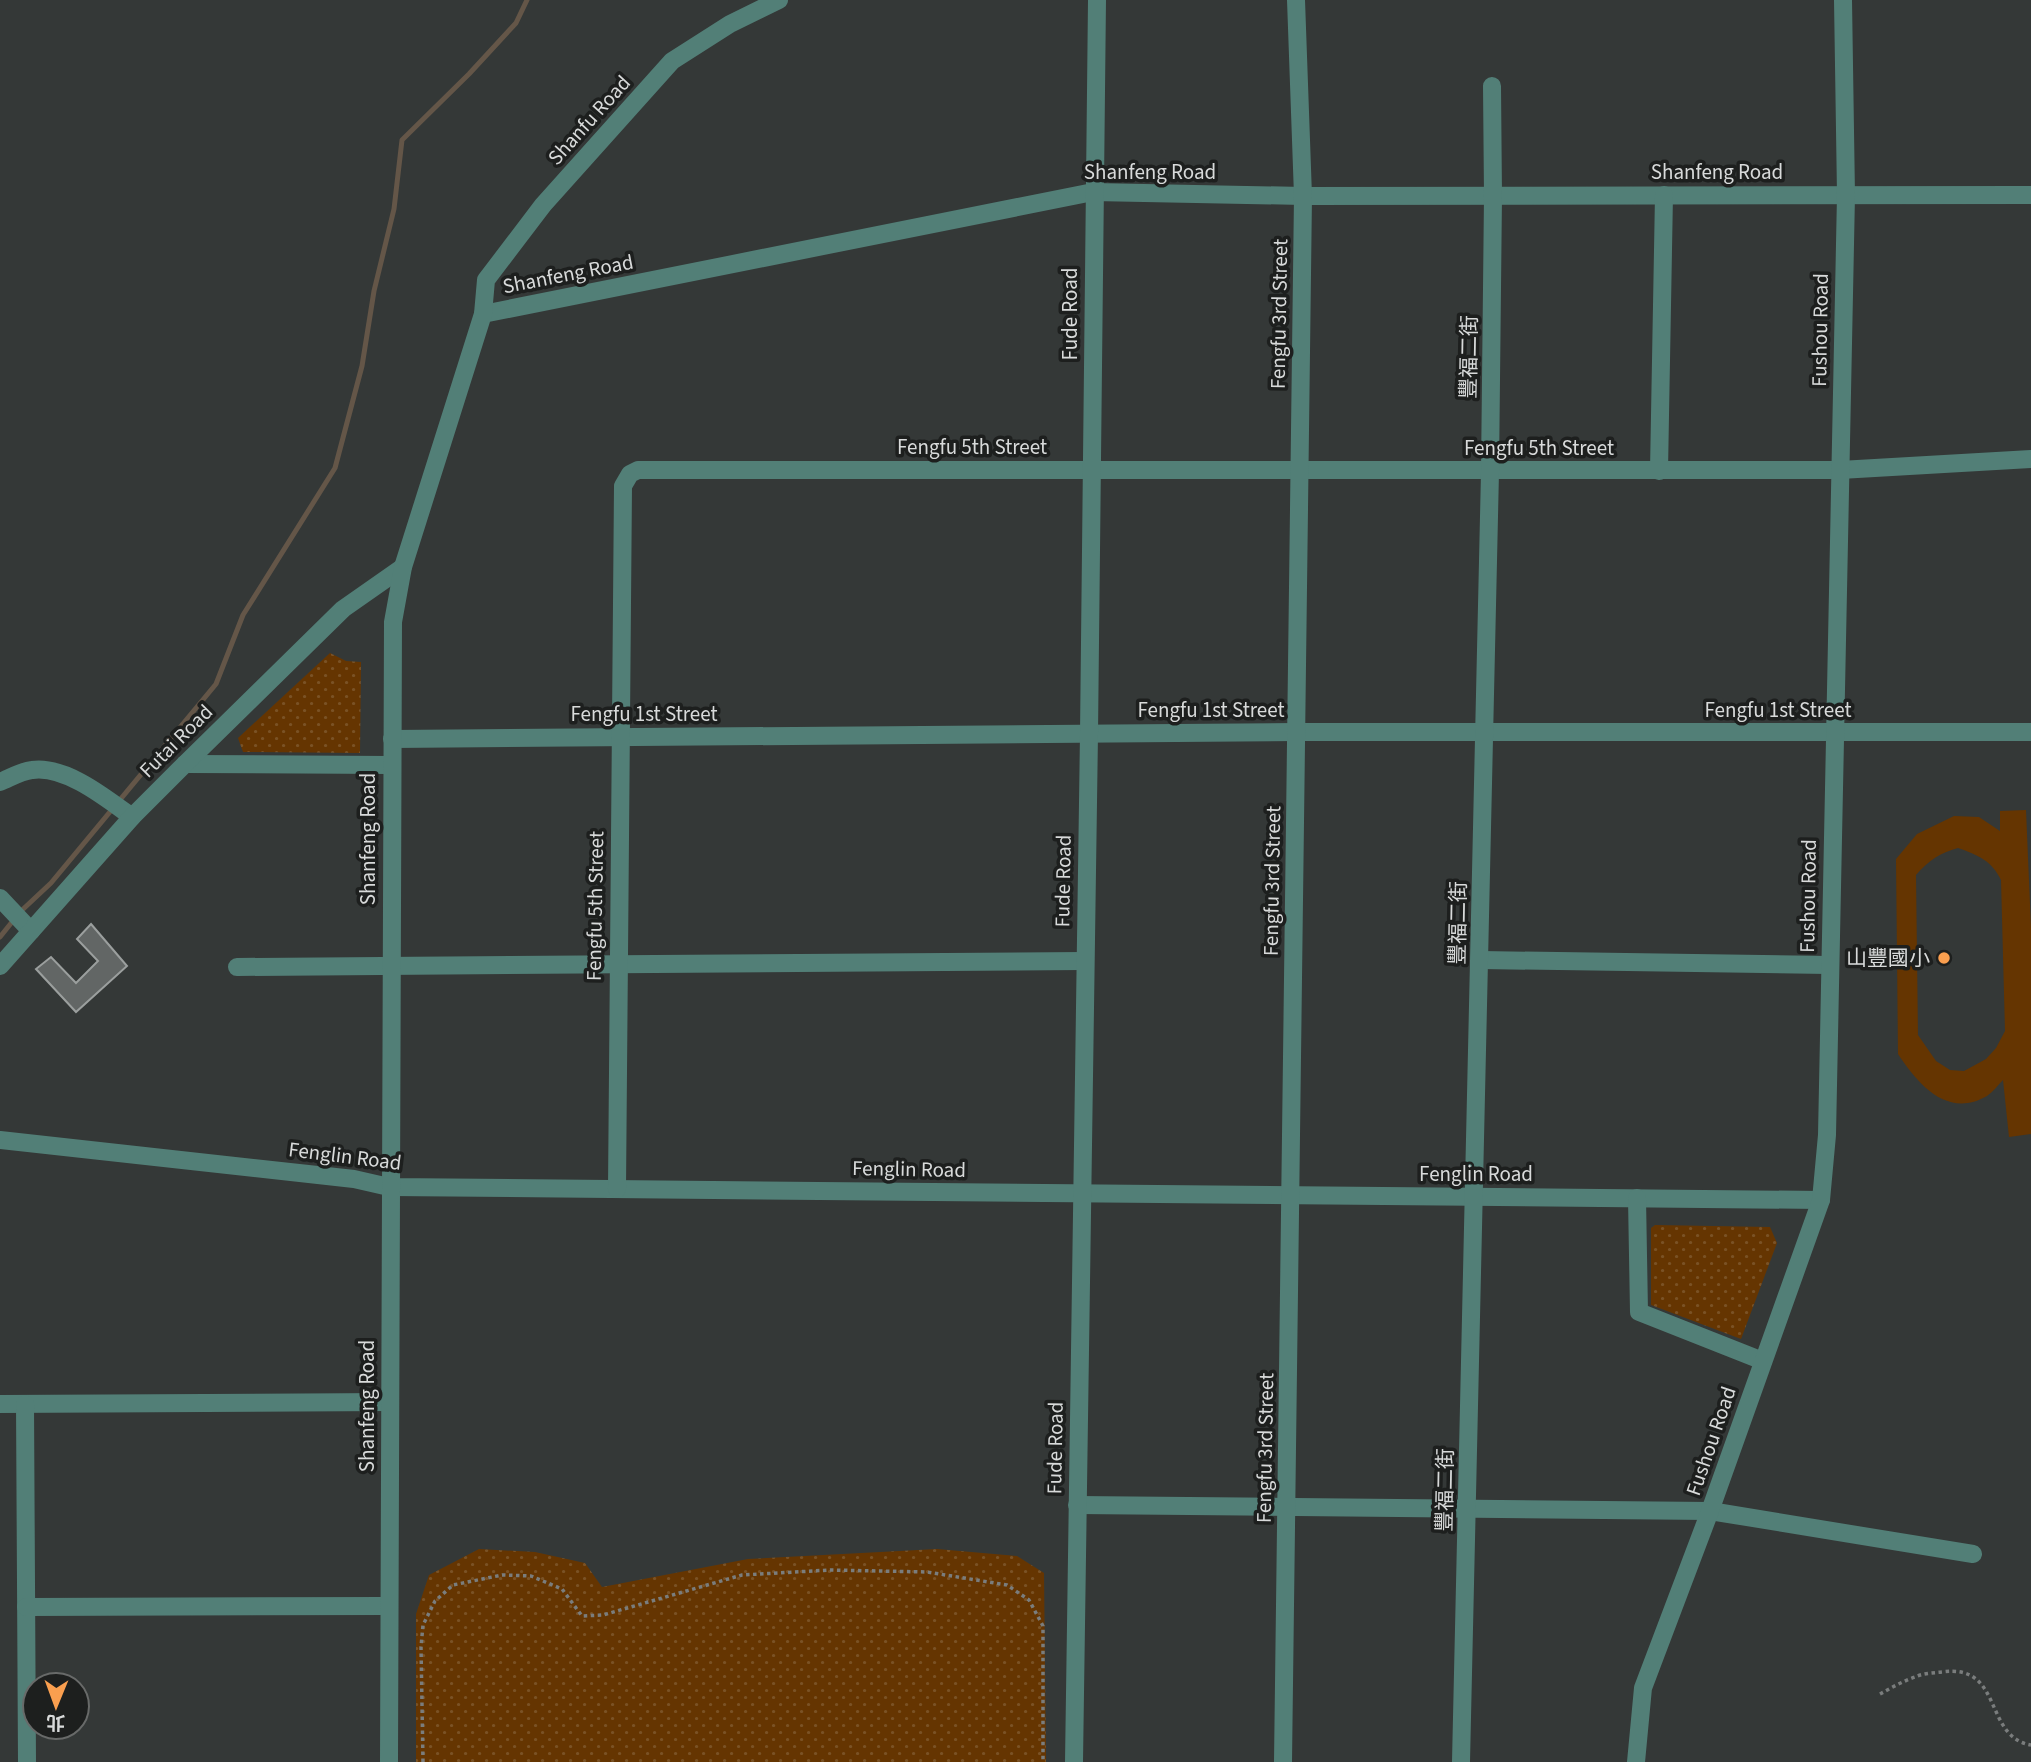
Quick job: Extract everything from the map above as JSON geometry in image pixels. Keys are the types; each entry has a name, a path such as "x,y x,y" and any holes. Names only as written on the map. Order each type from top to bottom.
{"street":[{"name":"Shanfu Road","path":"483,314 486,280 543,205 672,61 730,24 779,0"},
{"name":"Fude Road","path":"1074,1762 1097,0"},
{"name":"Fengfu 3rd Street","path":"1283,1762 1303,196 1296,0"},
{"name":"Fushou Road","path":"1636,1762 1643,1688 1710,1511 1821,1200 1827,1135 1846,195 1843,0"},
{"name":"豐福二街","path":"1461,1762 1481,960 1490,472 1492,86"},
{"name":"Shanfeng Road","path":"388,1762 393,622 403,567 483,314 1093,192 1303,196 2031,195"},
{"path":"1659,471 1664,195"},
{"name":"Fengfu 5th Street","path":"617,1189 623,486 630,474 638,470 1840,470 2031,459"},
{"name":"Futai Road","path":"0,966 31,931 57,911 132,817 185,764 343,609 403,567"},
{"name":"Fengfu 1st Street","path":"392,739 1296,732 2031,732"},
{"path":"185,764 391,765"},
{"path":"0,782 32,769 65,775 99,793 132,817"},
{"path":"0,898 31,931"},
{"path":"1481,960 1829,965"},
{"path":"237,967 1084,961"},
{"name":"Fenglin Road","path":"0,1140 354,1180 389,1187 1821,1200"},
{"path":"1637,1199 1639,1312 1763,1361"},
{"path":"0,1404 390,1402"},
{"path":"25,1404 27,1762"},
{"path":"1077,1504 1710,1511 1973,1554"},
{"path":"26,1608 388,1606"}],"path":[{"path":"423,1762 423,1625 435,1601 453,1584 502,1575 531,1576 562,1588 582,1616 603,1615 743,1575 830,1570 927,1572 1007,1585 1029,1600 1043,1626 1043,1762"},
{"path":"1880,1694 1916,1676 1949,1671 1968,1672 1986,1689 2000,1723 2020,1744 2031,1745"}],"shaded area":[{"path":"330,653 346,661 361,662 360,753 243,752 238,738"},
{"path":"2026,810 2031,928 2031,1134 2009,1137 2003,1080 1987,1096 1973,1102 1947,1101 1924,1087 1898,1054 1896,859 1917,834 1954,816 1979,817 2000,831 2000,811","holes":["1958,848 1989,863 2001,880 2005,1031 1986,1059 1964,1071 1950,1070 1936,1061 1918,1035 1916,875 1930,861"]},
{"path":"1655,1225 1770,1227 1777,1243 1741,1339 1651,1305 1651,1228"},
{"path":"479,1549 535,1552 585,1563 602,1587 748,1559 937,1549 1017,1556 1044,1573 1046,1762 416,1762 416,1614 429,1575"}],"building":[{"path":"91,924 127,966 76,1012 36,969 51,957 76,983 98,961 77,939"}],"waterway":[{"path":"0,937 20,912 51,883 216,684 243,615 335,468 362,366 374,291 394,209 402,140 516,23 527,0"}],"place":[{"name":"山豐國小","path":"1944,958"}]}
